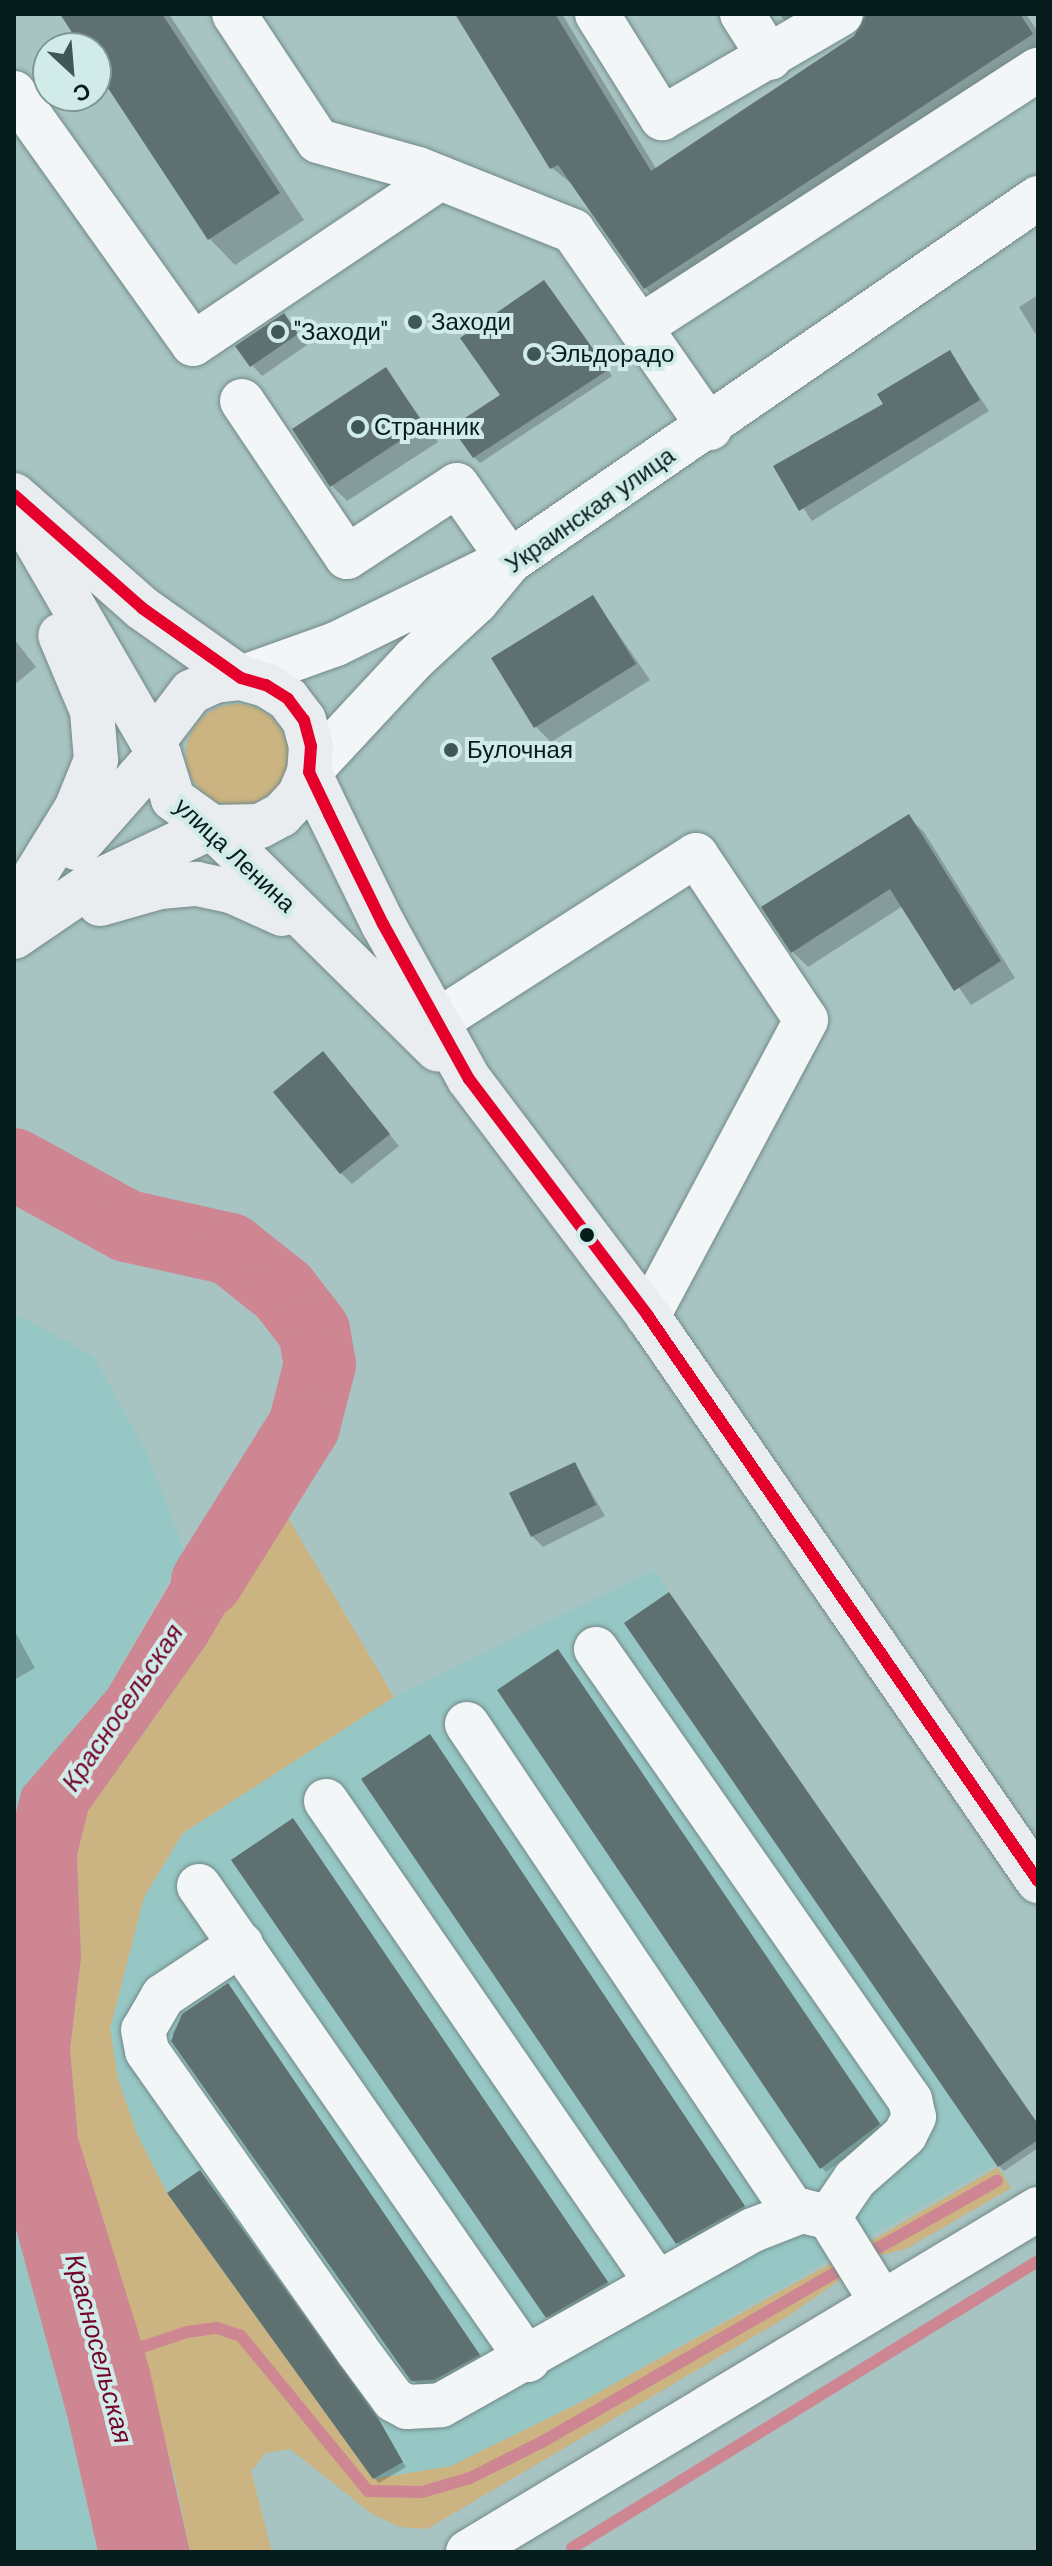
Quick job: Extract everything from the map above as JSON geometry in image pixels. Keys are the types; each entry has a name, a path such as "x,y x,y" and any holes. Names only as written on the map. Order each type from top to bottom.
{"main road":[{"name":"улица Ленина","path":"14,495 142,608 241,678 266,685 288,699 304,720 311,746 309,772 436,1022 469,1079 648,1316 1038,1881"},
{"name":"улица Ленина","path":"14,504 161,742 162,777 173,799 212,827 469,1079"},
{"path":"14,518 39,591 92,711 96,760 76,809 14,909"},
{"path":"14,922 161,742 191,692 215,681 241,678"},
{"name":"Украинская улица","path":"14,937 92,884 212,827 248,828 281,815 299,796 309,772"},
{"path":"14,944 107,901 197,884 231,891 312,928"}],"street":[{"path":"234,14 318,141 440,178 573,231 710,428"},
{"path":"597,14 662,118 841,14"},
{"path":"742,14 770,58"},
{"path":"640,327 1038,70"},
{"path":"14,93 193,344 440,178"},
{"name":"Украинская улица","path":"309,772 414,659 476,602 510,561 710,428 1038,198"},
{"path":"241,678 336,644 510,561 457,485 347,557 242,401"},
{"path":"436,1022 696,855 806,1020 648,1316"},
{"path":"241,1944 163,1996 149,2013 143,2030 147,2051 161,2076 394,2400 422,2410 441,2405 528,2360 657,2283 812,2215 905,2135 914,2117 910,2100 596,1649"},
{"path":"467,1724 812,2215 881,2301"},
{"path":"326,1801 657,2283"},
{"path":"199,1886 528,2360"},
{"path":"468,2552 1038,2209"}],"shaded area":[{"path":"237,704 257,708 273,719 284,735 288,755 284,775 273,791 257,802 237,806 217,802 201,791 190,775 186,755 190,735 201,719 217,708"},
{"path":"14,1313 93,1356 144,1447 185,1551 108,1689 65,1737 15,1816 14,1868"},
{"path":"284,1511 394,1697 183,1833 144,1897 110,2029 118,2079 137,2134 167,2193 373,2479 451,2466 583,2401 835,2261 841,2279 787,2317 427,2529 400,2527 372,2514 290,2449 266,2453 251,2471 272,2552 190,2552 175,2477 78,2138 70,2050 81,1958 77,1855 88,1811 206,1645"},
{"path":"654,1570 1038,2124 1038,2140 583,2401 451,2466 373,2479 167,2193 137,2134 118,2079 110,2029 144,1897 183,1833 394,1697"},
{"path":"998,2167 1011,2188 906,2249 877,2256 864,2245"},
{"path":"14,2222 68,2419 98,2552 14,2552"}],"water":[{"path":"229,1483 284,1511 206,1645 88,1811 77,1855 81,1958 70,2050 78,2138 149,2367 190,2552 98,2552 68,2419 14,2222 15,1816 22,1789 108,1689"}],"building":[{"path":"60,14 162,14 280,193 208,240 112,94 112,32 72,32"},
{"path":"455,14 555,14 651,171 854,36 866,14 1020,14 1033,34 644,289 558,165 550,169"},
{"name":"Эльдорадо","path":"544,280 608,370 473,458 451,427 500,395 460,338"},
{"path":"284,313 298,334 250,367 235,346"},
{"path":"950,350 980,400 799,511 773,466 883,404 877,394"},
{"name":"Странник","path":"386,367 424,425 330,487 292,429"},
{"path":"593,595 636,664 534,728 491,658"},
{"path":"909,814 1001,961 954,991 890,889 791,953 761,907"},
{"path":"323,1051 390,1134 340,1174 273,1092"},
{"path":"575,1462 596,1505 531,1537 509,1493"},
{"path":"669,1592 1038,2124 1038,2140 998,2167 624,1623"},
{"path":"558,1649 880,2124 820,2169 497,1690"},
{"path":"430,1734 745,2206 676,2244 361,1779"},
{"path":"293,1818 608,2282 546,2318 231,1860"},
{"path":"228,1983 480,2355 434,2380 411,2381 171,2041 182,2014"},
{"path":"200,2170 378,2418 403,2462 373,2479 167,2193"}],"waterway":[{"name":"Красносельская","path":"14,1164 127,1226 230,1249 283,1291 314,1331 320,1364 304,1426 207,1581"},
{"path":"869,2253 997,2181"},
{"path":"572,2548 1038,2261"},
{"path":"130,2351 187,2332 217,2328 241,2336 368,2491 422,2492 470,2478 542,2442 840,2270"}],"transit line":[{"path":"14,495 142,608 241,678 266,685 288,699 304,720 311,746 309,772 383,924 469,1079 648,1316 1038,1881"}],"place":[{"name":"Заходи","path":"415,322"},
{"name":"\"Заходи\"","path":"278,332"},
{"name":"Эльдорадо","path":"534,354"},
{"name":"Странник","path":"358,427"},
{"name":"Булочная","path":"451,750"}]}
